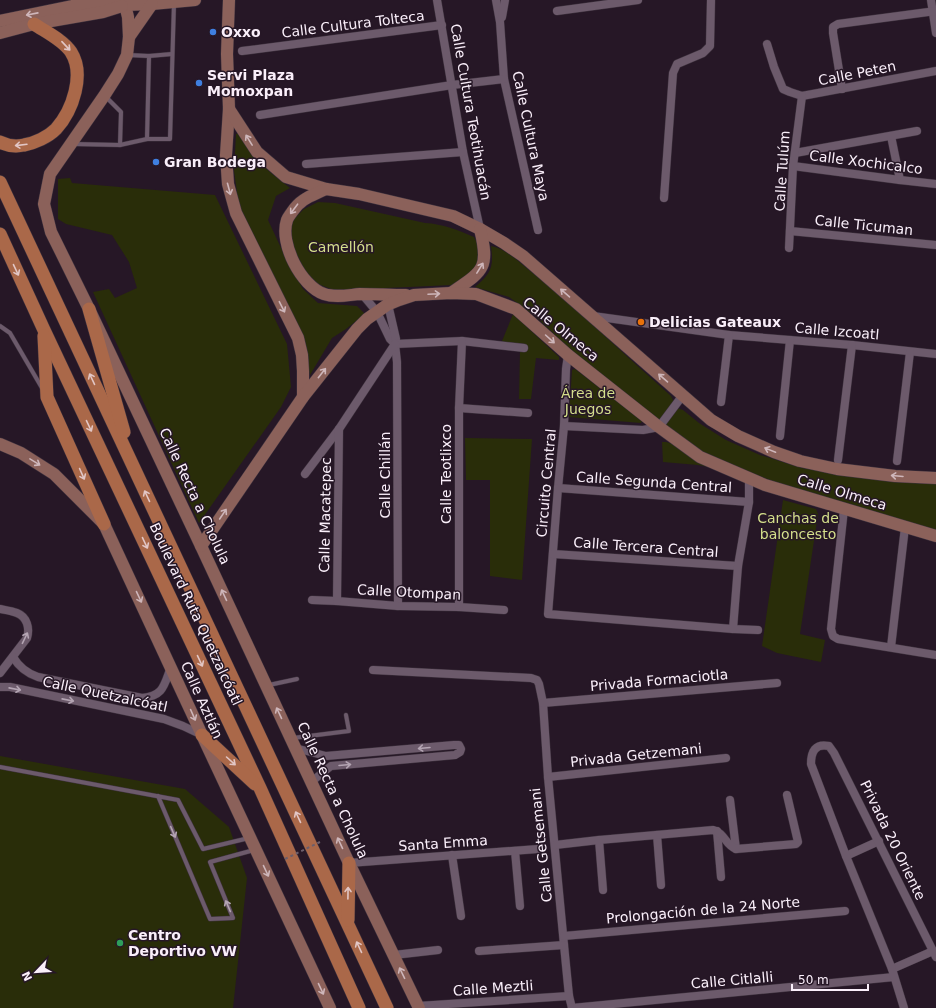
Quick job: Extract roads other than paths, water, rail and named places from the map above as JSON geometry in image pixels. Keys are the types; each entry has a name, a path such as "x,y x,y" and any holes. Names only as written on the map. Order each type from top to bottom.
{"main road":[{"path":"0,142 6,145 17,146 30,144 45,137 56,129 70,109 77,81 75,62 65,45 34,24"},
{"path":"0,182 387,1008"},
{"name":"Boulevard Ruta Quetzalcóatl","path":"0,234 260,788 359,1008"},
{"path":"89,309 135,471"},
{"path":"44,330 47,396 104,524"},
{"path":"202,735 260,788"},
{"path":"348,924 349,862"}],"street":[{"path":"0,21 75,3 104,2 152,4 194,0"},
{"path":"229,0 227,54 229,108 226,155 228,184 236,213 298,338 302,355 303,397"},
{"name":"Calle Cultura Teotihuacán","path":"437,0 463,152 480,229"},
{"name":"Calle Cultura Maya","path":"496,0 500,22 504,79 538,230"},
{"name":"Calle Cultura Maya","path":"500,22 505,0"},
{"path":"557,11 638,0"},
{"path":"664,198 672,73 677,64 703,53 710,46 711,0"},
{"path":"931,0 936,33"},
{"path":"0,33 34,24 103,12 124,3"},
{"name":"Calle Recta a Cholula","path":"124,3 128,17 129,37 127,55 118,74 104,96 50,174 44,204 50,232 89,309 311,782 419,1007"},
{"path":"129,37 152,4"},
{"path":"842,89 833,27 838,24 934,12"},
{"name":"Calle Cultura Tolteca","path":"242,51 442,26"},
{"name":"Calle Peten","path":"767,44 783,89 802,96 936,71"},
{"path":"260,115 452,85 504,79"},
{"name":"Calle Tulúm","path":"789,248 793,166 802,96"},
{"name":"Calle Olmeca","path":"229,108 257,152 286,178 326,189 359,194 453,216 504,243 523,256 711,420 738,436 774,452 800,461 895,476 936,478"},
{"path":"795,153 917,131"},
{"path":"891,136 900,180"},
{"path":"306,164 463,152"},
{"name":"Calle Xochicalco","path":"793,166 936,184"},
{"path":"326,189 302,200 287,219 286,238 288,248 298,270 310,285 326,295 362,294 387,300"},
{"path":"451,293 471,279 482,268 485,259 480,229"},
{"name":"Calle Ticuman","path":"790,231 936,245"},
{"name":"Calle Olmeca","path":"201,546 303,397 357,329 377,312 387,300 414,295 451,293 476,294 516,309 568,355 659,427 700,457 765,485 936,536"},
{"name":"Calle Chillán","path":"362,294 377,312 390,339 395,344"},
{"name":"Calle Chillán","path":"387,300 396,339 395,344 397,362 398,606"},
{"name":"Calle Izcoatl","path":"593,316 729,335 852,345 936,354"},
{"path":"721,402 729,335"},
{"path":"780,436 790,340"},
{"path":"305,474 339,429 395,344 462,341 524,348"},
{"name":"Calle Teotlixco","path":"459,607 460,408 462,341"},
{"path":"838,460 852,345"},
{"path":"896,460 910,352"},
{"name":"Circuito Central","path":"568,355 564,426 548,614 733,629"},
{"path":"564,426 642,430 659,427 683,395"},
{"path":"460,408 528,413"},
{"name":"Calle Macatepec","path":"337,601 339,429"},
{"name":"Calle Aztlán","path":"0,444 21,453 54,474 104,524 330,1008"},
{"path":"749,478 748,502 738,566 733,629 758,630"},
{"name":"Calle Segunda Central","path":"558,488 748,502"},
{"path":"844,509 831,629 833,636 838,639 936,655"},
{"path":"891,647 905,527"},
{"name":"Calle Tercera Central","path":"553,554 738,566"},
{"name":"Calle Otompan","path":"312,600 398,606 459,607 504,610"},
{"path":"0,609 17,613 24,618 28,627 27,638 0,673"},
{"name":"Calle Quetzalcóatl","path":"13,656 24,671 43,679 142,698 150,698 163,689 171,667"},
{"name":"Calle Getsemani","path":"373,670 531,678 537,680 543,703 554,845 569,996 572,1008"},
{"path":"40,694 43,679"},
{"name":"Privada Formaciotla","path":"543,703 778,683"},
{"name":"Calle Quetzalcóatl","path":"0,687 10,687 164,719 202,735"},
{"path":"293,743 326,756 454,745 459,745 460,749 460,752 455,755 331,766 311,782"},
{"name":"Privada 20 Oriente","path":"846,856 811,764 811,755 814,750 823,744 829,746 834,753 934,954"},
{"name":"Privada Getzemani","path":"548,777 726,758"},
{"path":"554,845 713,830 721,833 731,847 736,849 796,844 798,842 787,795"},
{"path":"730,800 736,849"},
{"path":"717,831 721,877"},
{"path":"657,835 661,884"},
{"path":"599,840 603,890"},
{"path":"879,841 846,856 893,973 904,1008"},
{"name":"Santa Emma","path":"349,862 538,850"},
{"path":"516,851 520,906"},
{"path":"452,855 461,916"},
{"name":"Prolongación de la 24 Norte","path":"564,936 845,911"},
{"path":"479,951 564,945"},
{"path":"394,955 438,950"},
{"name":"Calle Citlalli","path":"572,1008 893,973 934,954"},
{"name":"Calle Meztli","path":"419,1007 569,996"}],"lane":[{"path":"71,144 120,145 147,139 170,139 174,2"},
{"path":"127,55 149,56 172,54"},
{"path":"147,139 149,56"},
{"path":"104,96 121,112 120,145"},
{"path":"0,326 10,333 47,396"},
{"path":"266,686 297,679"},
{"path":"293,743 349,731 346,716"},
{"path":"0,767 178,800 203,849 250,838"},
{"path":"158,796 210,919 233,918 210,862 255,849"}],"place":[{"name":"Oxxo","path":"213,32"},
{"name":"Servi Plaza Momoxpan","path":"199,83"},
{"name":"Gran Bodega","path":"156,162"},
{"name":"Delicias Gateaux","path":"641,322"},
{"name":"Centro Deportivo VW","path":"120,943"}],"park label":[{"name":"Camellón","path":"341,247"},
{"name":"Área de Juegos","path":"588,402"},
{"name":"Canchas de baloncesto","path":"798,526"}]}
